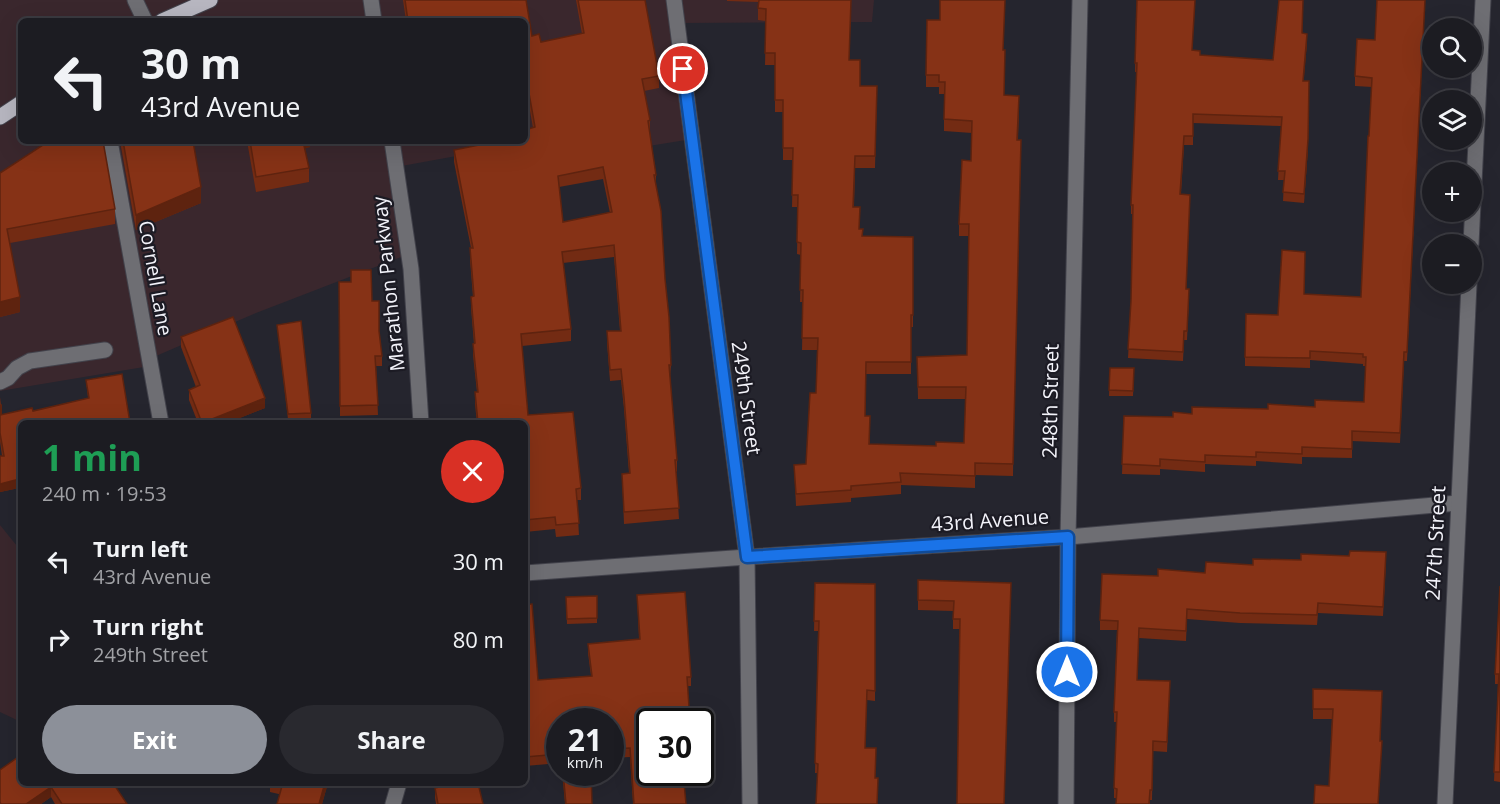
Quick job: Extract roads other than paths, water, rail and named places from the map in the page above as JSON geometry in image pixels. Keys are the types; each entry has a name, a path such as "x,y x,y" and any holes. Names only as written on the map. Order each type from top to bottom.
{"main road":[{"path":"169,18 210,0"},
{"path":"0,117 18,105"}],"street":[{"path":"135,0 144,18"},
{"path":"371,0 374,18"},
{"name":"249th Street","path":"674,0 747,557 750,804"},
{"name":"248th Street","path":"1066,804 1068,537 1080,0"},
{"path":"1471,234 1483,0"},
{"name":"Cornell Lane","path":"111,144 160,420"},
{"name":"Marathon Parkway","path":"392,144 411,269 422,420"},
{"name":"247th Street","path":"1445,804 1468,294"},
{"path":"0,382 30,361 105,350"},
{"name":"43rd Avenue","path":"528,573 1068,537 1458,502"},
{"path":"393,804 398,786"}]}
